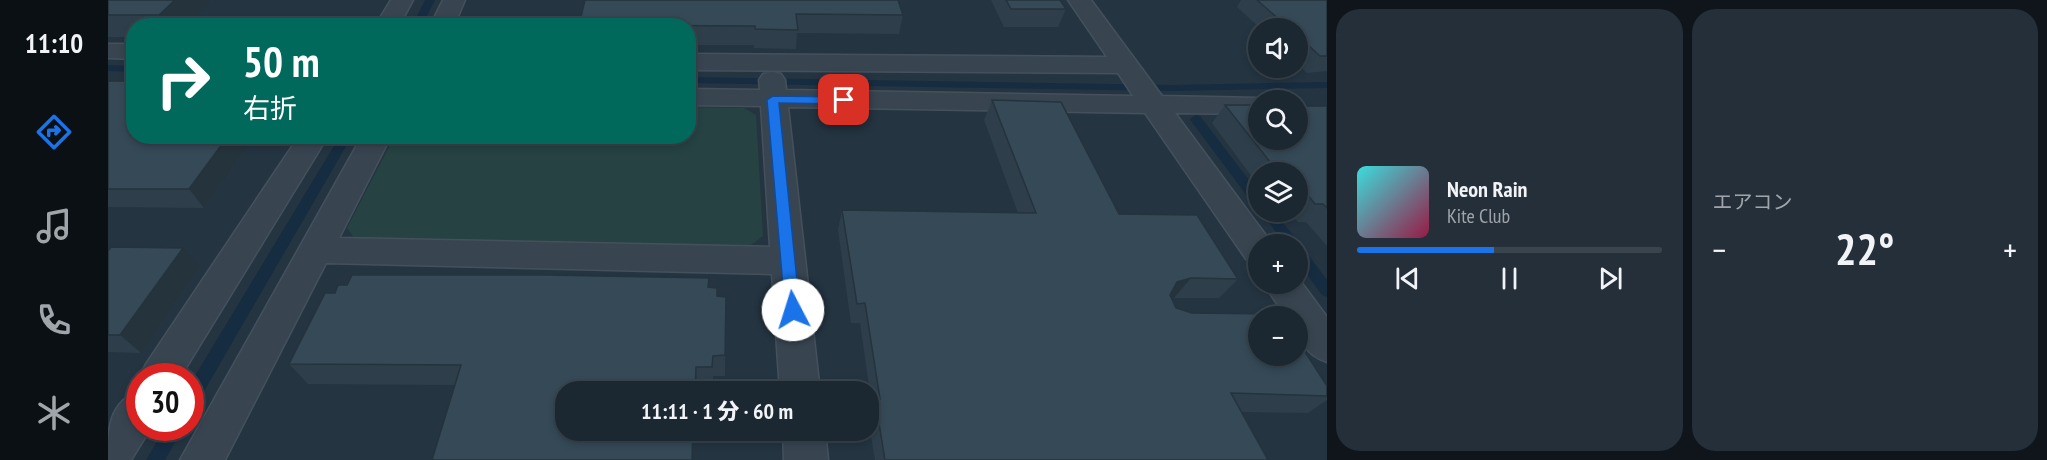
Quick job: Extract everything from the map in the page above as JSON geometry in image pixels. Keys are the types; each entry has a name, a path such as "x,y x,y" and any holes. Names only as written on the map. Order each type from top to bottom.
{"street":[{"path":"392,18 402,0"},
{"path":"446,18 454,0"},
{"path":"1079,0 1248,236"},
{"path":"696,64 772,82 1141,86"},
{"path":"772,82 799,381"},
{"path":"696,96 772,82 1141,86 1248,104"},
{"path":"168,363 309,144"},
{"path":"202,460 373,144"},
{"path":"315,250 788,261"},
{"path":"1289,294 1310,327"},
{"path":"108,458 126,430"},
{"path":"805,441 806,460"}],"green space":[{"path":"696,107 744,108 756,115 763,236 747,248 355,239 347,228 390,144 696,144"}],"building":[{"path":"108,0 175,0 159,15 108,15"},
{"path":"585,0 898,0 903,15 796,14 798,30 755,29 755,26 696,26 696,18 581,18"},
{"path":"1006,0 1060,0 1066,9 1011,9"},
{"path":"1257,0 1327,0 1327,56 1320,56 1308,45 1308,18 1278,18"},
{"path":"108,81 126,81 126,144 222,144 189,189 108,189"},
{"path":"992,100 1061,102 1119,214 1197,215 1238,279 1191,278 1177,282 1170,295 1176,308 1192,313 1248,314 1248,366 1308,366 1308,356 1327,386 1327,396 1231,393 1268,460 885,460 879,423 879,381 865,303 857,304 842,210 1036,213"},
{"path":"1225,105 1248,105 1248,134"},
{"path":"1308,106 1327,106 1327,208 1323,204 1315,204 1308,195 1308,162 1270,162 1261,150 1308,150"},
{"path":"111,247 183,248 120,335 108,335 108,251"},
{"path":"352,275 709,278 708,287 717,288 717,296 726,297 725,355 713,356 712,367 696,367 695,381 555,381 555,441 693,441 692,460 432,460 461,365 289,364 325,293 335,293 338,285 347,285"}],"waterway":[{"path":"421,18 430,0"},
{"path":"108,68 126,69"},
{"path":"696,80 1172,88 1327,85"},
{"path":"1196,119 1248,188"},
{"path":"204,376 341,144"},
{"path":"1275,222 1284,234"},
{"path":"1308,265 1327,291"},
{"path":"155,460 166,441"}],"route":[{"path":"793,310 773,100 844,100"}]}
